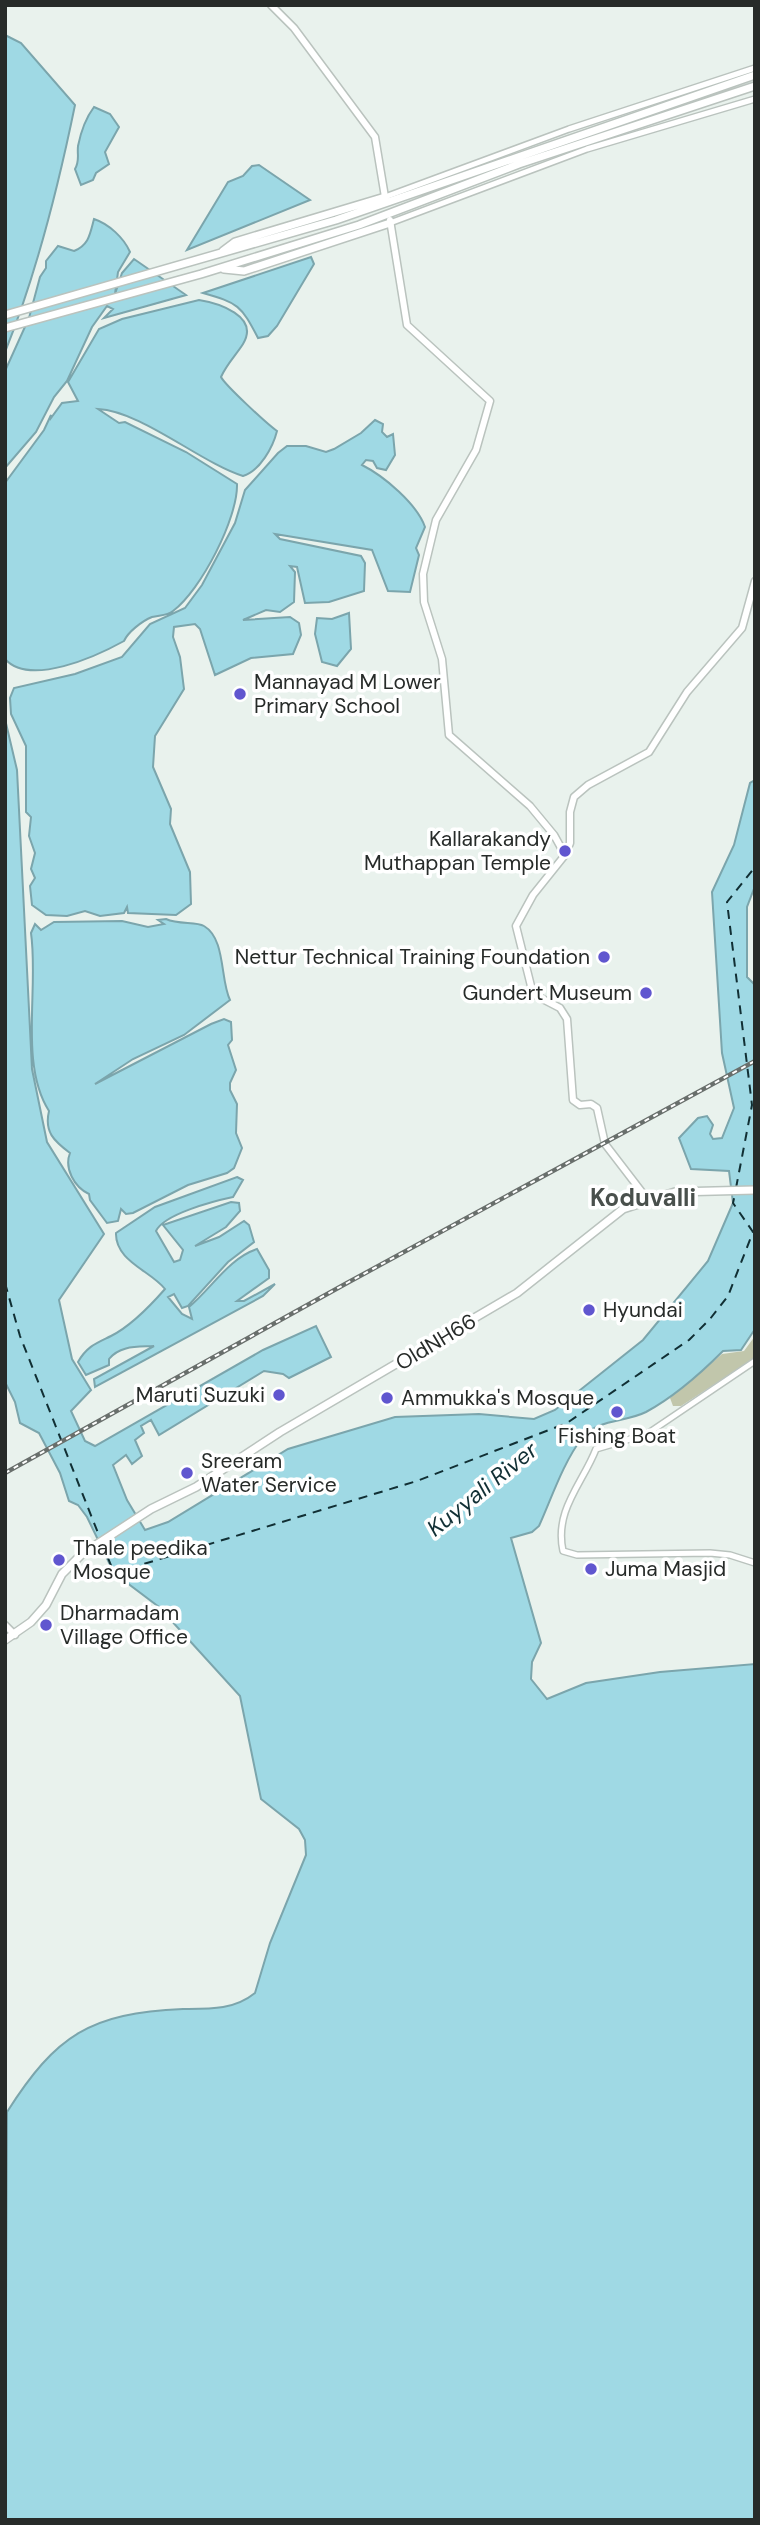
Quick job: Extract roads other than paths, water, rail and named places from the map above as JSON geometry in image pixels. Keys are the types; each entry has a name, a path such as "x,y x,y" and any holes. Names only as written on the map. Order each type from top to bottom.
{"main road":[{"path":"217,255 235,242 385,197 375,137 294,28 271,5"},
{"path":"5,315 347,216 755,75"},
{"path":"5,328 201,274 359,225 519,164 755,86"},
{"path":"219,268 244,271 390,221 407,325 490,401 476,450 436,520 423,574 424,602 442,659 447,693 446,727 456,742 530,807 554,835 565,855"},
{"path":"648,1200 605,1144 597,1108 580,1105 573,1100 567,1019 560,1008 533,994 516,926 533,895 565,855 570,843 570,808 574,797 588,785 651,749 687,692 742,628 755,580"},
{"name":"OldNH66","path":"5,1640 15,1635 46,1605 62,1574 82,1554 151,1509 196,1488 280,1432 517,1293 615,1215 648,1200 675,1192 755,1190"},
{"path":"5,1625 15,1635"}],"street":[{"path":"385,197 569,129 755,68"},
{"path":"390,221 587,149 755,99"},
{"path":"755,1361 647,1434 596,1449 574,1487 560,1535 563,1551 577,1555 710,1553 730,1555 755,1563"}],"water":[{"path":"5,35 21,43 75,105 46,230 5,352"},
{"path":"94,107 110,114 119,127 105,152 109,164 96,173 93,180 81,185 75,169 78,146 84,125"},
{"path":"259,165 310,200 187,250 228,182 243,176 252,166"},
{"path":"94,219 115,232 130,252 118,272 115,294 122,273 134,259 186,295 104,318 113,309 107,306 92,327 67,381 54,397 36,432 5,468 5,371 29,318 46,261 58,246 74,251 83,246"},
{"path":"311,257 314,264 277,326 268,336 258,338 247,318 237,307 203,293"},
{"path":"199,300 226,308 242,319 246,326 247,334 243,344 221,377 277,431 269,451 255,469 243,476 133,418 98,409 119,423 125,422 186,452 237,484 236,498 225,534 206,571 184,601 173,611 148,619 124,641 81,661 47,670 16,667 5,659 5,483 44,430 51,415 51,418 62,403 78,401 68,382 99,329 122,319"},
{"path":"375,420 383,424 382,432 387,437 393,434 395,455 386,470 377,468 373,461 366,460 362,465 399,492 415,509 425,527 416,548 419,555 410,592 388,591 372,550 275,534 280,539 361,556 365,563 364,591 329,602 305,603 297,567 290,566 295,572 294,602 280,612 266,610 243,620 290,617 299,623 301,635 293,654 251,658 215,675 200,629 195,624 174,627 173,637 180,657 184,689 155,736 153,767 171,809 170,824 190,872 191,904 176,915 128,913 127,907 124,913 100,916 85,911 67,916 46,915 32,905 30,886 35,878 31,869 35,853 29,836 31,817 26,812 26,746 11,714 10,698 14,688 75,674 122,657 150,624 185,608 202,585 235,523 245,490 278,453 287,446 306,446 326,452 361,433"},
{"path":"349,613 351,649 337,666 322,662 315,634 317,618 332,619"},
{"name":"Kuyyali River","path":"5,719 17,770 32,1069 47,1142 104,1234 59,1300 72,1359 91,1390 71,1411 85,1441 95,1446 263,1350 316,1326 331,1357 289,1378 283,1374 264,1371 159,1435 151,1420 141,1426 144,1433 135,1440 142,1456 132,1464 126,1455 113,1465 127,1500 145,1530 168,1522 288,1449 395,1417 479,1414 534,1419 555,1410 643,1340 708,1261 733,1203 729,1171 691,1169 679,1138 698,1118 707,1116 713,1125 710,1134 713,1139 722,1138 734,1108 722,1053 712,892 734,845 750,783 755,780 755,886 747,907 747,977 755,985 755,1329 741,1350 723,1351 687,1384 656,1406 638,1415 596,1427 589,1432 569,1458 539,1526 532,1532 511,1538 541,1643 532,1662 531,1679 547,1699 586,1683 660,1672 755,1664 755,2520 5,2520 7,2112 42,2064 78,2033 99,2023 151,2011 230,2006 255,1993 270,1943 306,1855 305,1840 299,1829 261,1799 240,1696 159,1607 114,1573 87,1517 78,1505 69,1501 60,1473 39,1433 20,1423 15,1402 6,1384"},
{"path":"158,920 201,925 211,932 219,950 230,1000 184,1035 133,1059 95,1084 211,1024 224,1019 231,1022 232,1040 228,1045 236,1070 230,1090 237,1104 236,1133 242,1148 234,1168 227,1173 188,1185 133,1213 126,1214 121,1209 118,1221 107,1223 90,1200 89,1194 79,1187 69,1171 70,1153 55,1140 49,1130 49,1111 40,1092 32,1049 31,933 35,924 41,930 54,922 122,921 148,927 164,924"},
{"path":"237,1177 243,1180 233,1197 179,1214 169,1219 156,1231 174,1262 180,1260 183,1250 163,1225 231,1202 239,1203 240,1211 226,1227 195,1246 219,1237 244,1221 249,1225 254,1242 228,1262 188,1306 182,1308 174,1294 168,1297 182,1314 192,1319 189,1307 238,1259 257,1249 269,1270 269,1278 237,1301 244,1301 275,1284 263,1296 95,1387 94,1379 154,1346 118,1351 109,1359 109,1365 86,1375 78,1362 81,1357 93,1346 133,1321 165,1289 127,1258 117,1243 116,1233 155,1207"}],"railway":[{"path":"5,1473 755,1061"}],"place":[{"name":"Mannayad M Lower Primary School","path":"240,694"},
{"name":"Kallarakandy Muthappan Temple","path":"565,851"},
{"name":"Nettur Technical Training Foundation","path":"604,957"},
{"name":"Gundert Museum","path":"646,993"},
{"name":"Hyundai","path":"589,1310"},
{"name":"Maruti Suzuki","path":"279,1395"},
{"name":"Ammukka's Mosque","path":"387,1398"},
{"name":"Fishing Boat","path":"617,1412"},
{"name":"Sreeram Water Service","path":"187,1473"},
{"name":"Thale peedika Mosque","path":"59,1560"},
{"name":"Juma Masjid","path":"591,1569"},
{"name":"Dharmadam Village Office","path":"46,1625"}],"district":[{"name":"Koduvalli","path":"643,1198"}]}
